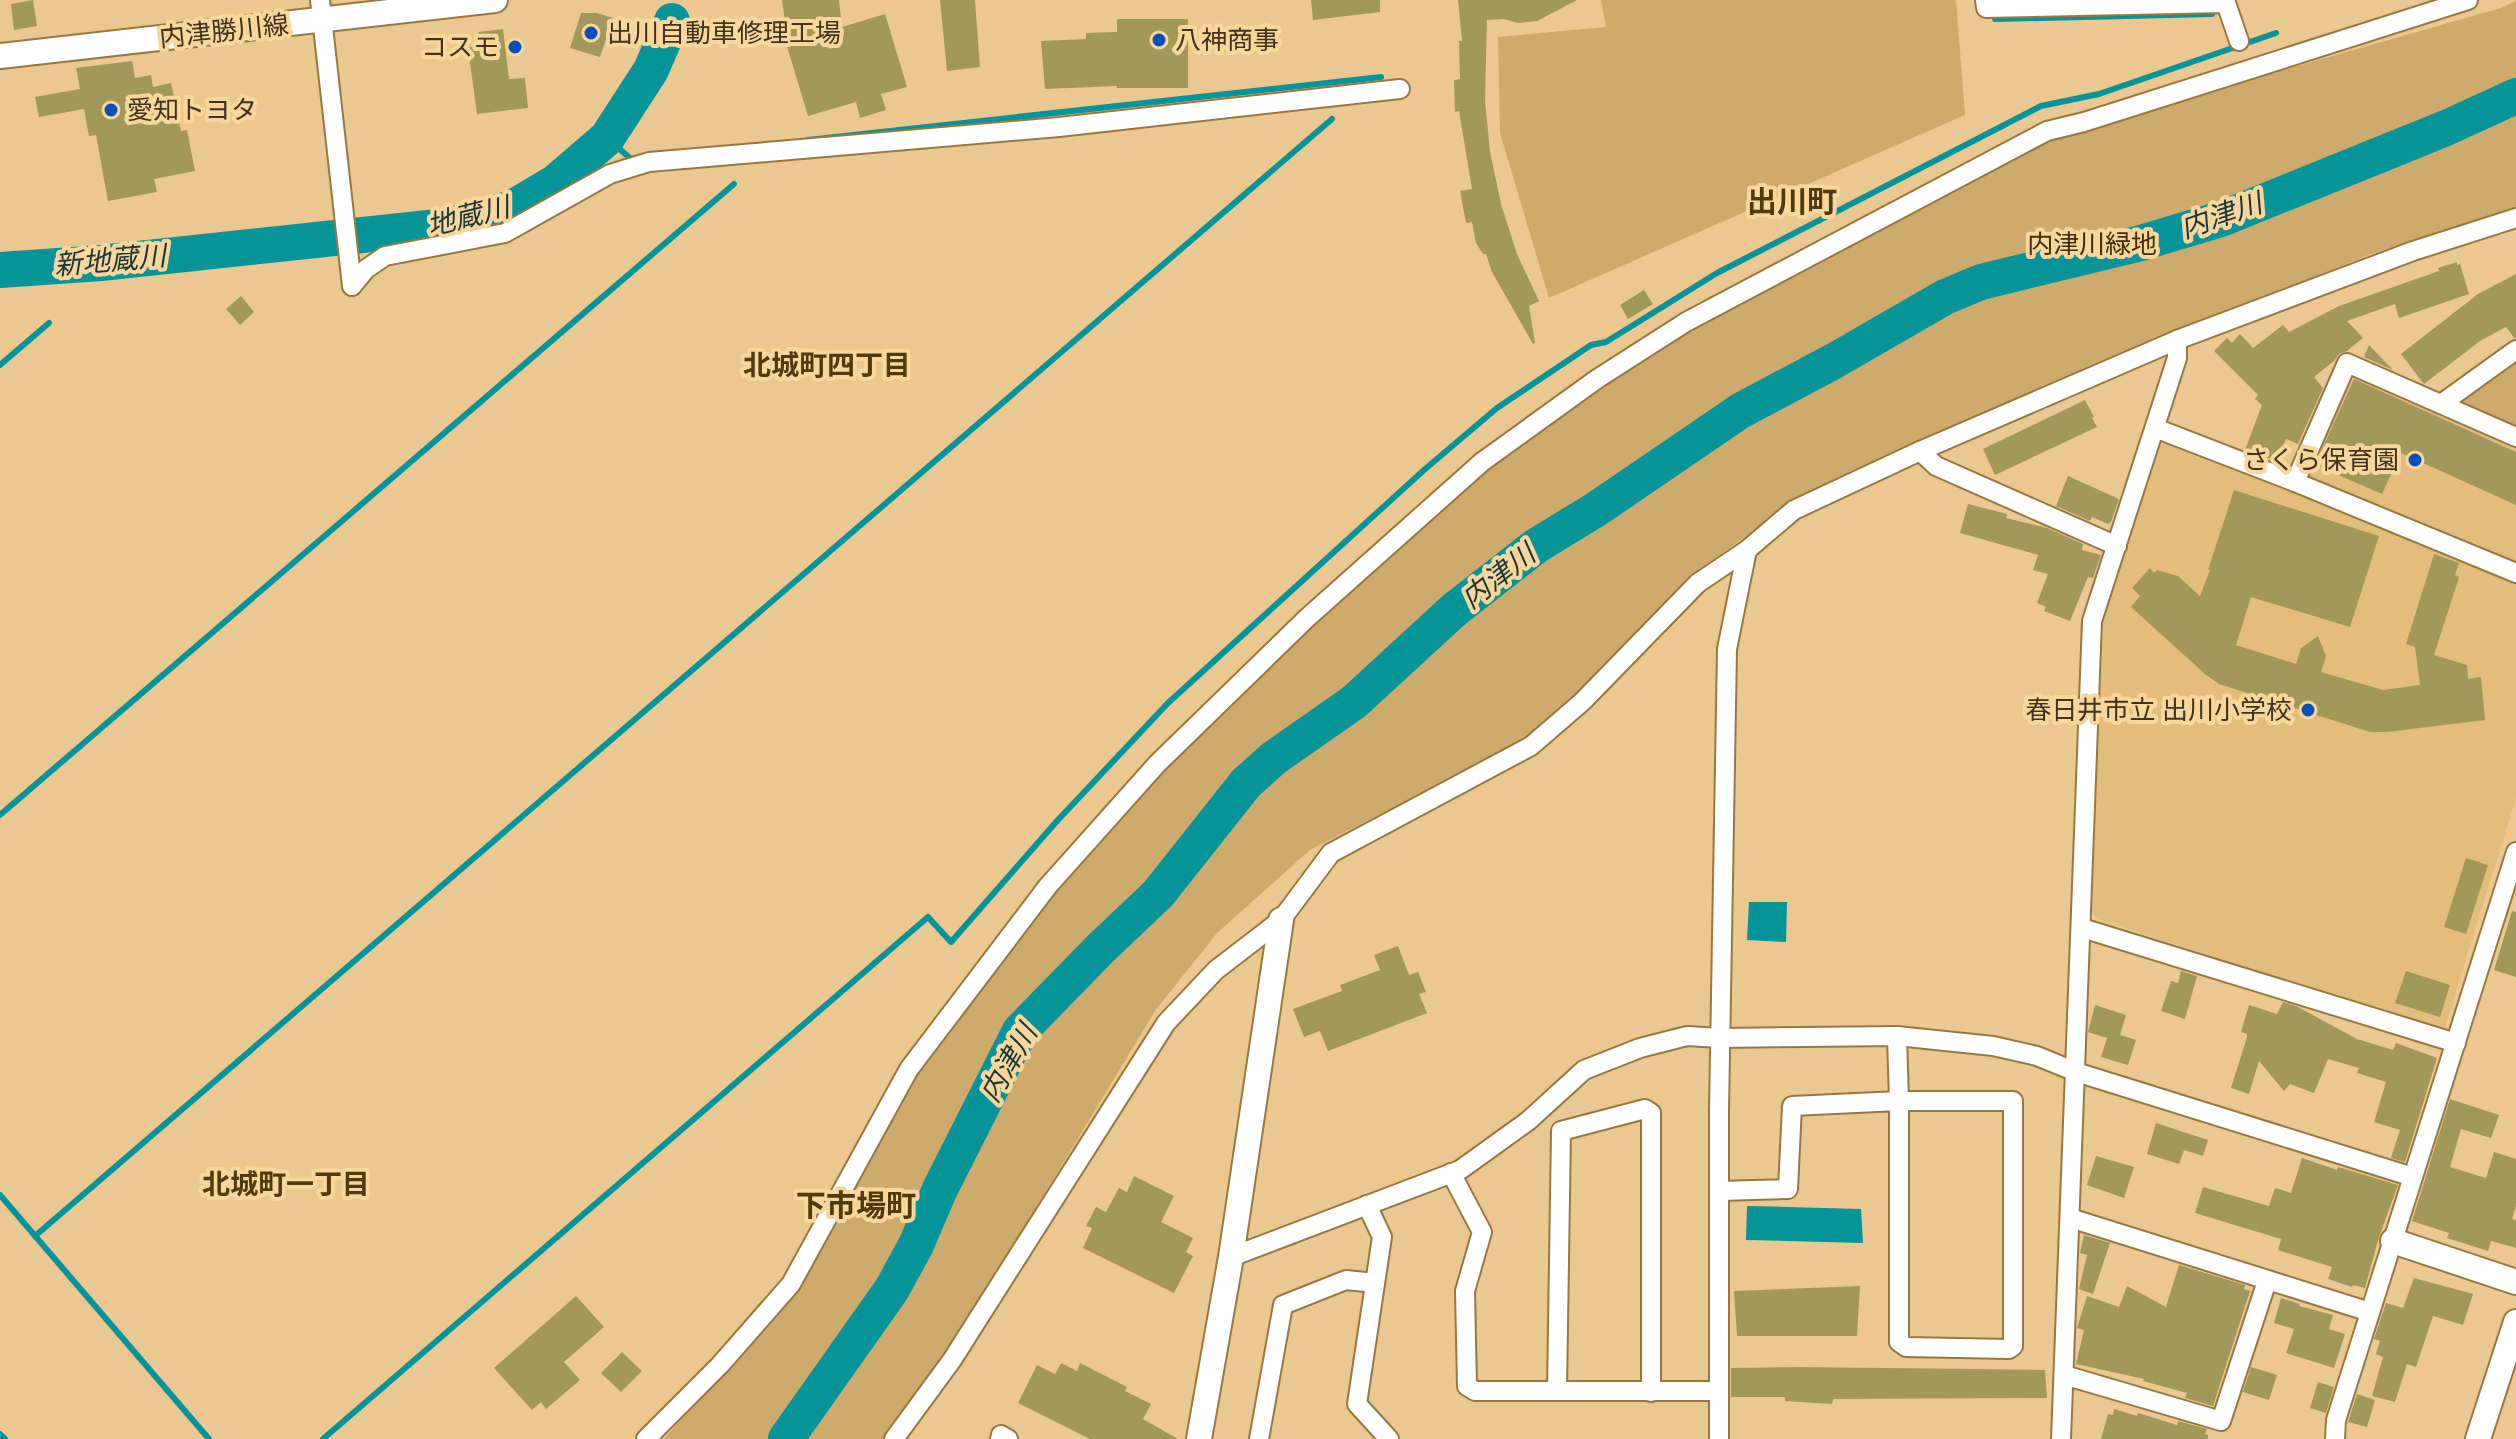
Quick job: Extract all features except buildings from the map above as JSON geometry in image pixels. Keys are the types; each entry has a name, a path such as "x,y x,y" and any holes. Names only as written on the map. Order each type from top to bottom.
{"street":[{"name":"内津勝川線","path":"0,56 321,10 495,0"},
{"path":"1985,0 1986,8 2226,3 2239,41"},
{"path":"646,1439 720,1365 791,1284 909,1069 1048,886 1157,764 1307,618 1482,462 1597,379 1686,322 2047,131 2468,0"},
{"path":"321,10 352,286 366,269 385,256 505,233 610,174 649,162 1059,127 1400,89"},
{"path":"894,1439 952,1360 1166,1023 1216,970 1281,920 1331,853 1531,746 1582,702 1698,583 1747,550 1794,510 1920,451 2177,340 2413,251 2516,218"},
{"path":"2061,1439 2092,621 2177,358 2177,340"},
{"path":"2441,404 2516,350"},
{"path":"2295,482 2347,363 2516,437"},
{"path":"2155,428 2516,573"},
{"path":"1920,451 1936,466 2117,546"},
{"path":"1719,1439 1720,1038 1727,649 1747,550"},
{"path":"2335,1439 2336,1420 2516,852"},
{"path":"1199,1439 1231,1257 1281,920"},
{"path":"2082,928 2456,1043"},
{"path":"1231,1257 1460,1170 1528,1121 1584,1070 1640,1048 1687,1036 1897,1036 1993,1046 2037,1056 2076,1072 2413,1177"},
{"path":"1719,1191 1788,1189 1792,1106 1899,1101 2013,1101 2013,1346 2009,1349 1906,1347 1899,1342 1899,1101 1897,1036"},
{"path":"1557,1391 1561,1131 1645,1109 1651,1113 1651,1392"},
{"path":"1451,1173 1482,1232 1465,1291 1467,1386 1475,1391 1719,1391"},
{"path":"1367,1205 1382,1237 1357,1404 1389,1439"},
{"path":"2070,1218 2370,1312"},
{"path":"2393,1241 2516,1282"},
{"path":"1259,1439 1283,1305 1346,1280 1375,1283"},
{"path":"2064,1375 2221,1421 2267,1281"},
{"path":"2478,1439 2516,1322"},
{"path":"1000,1439 1001,1435 1008,1439"}],"shaded area":[{"name":"さくら保育園","path":"2358,377 2516,448 2516,562 2312,479 2308,472 2350,380"},
{"name":"春日井市立 出川小学校","path":"2167,441 2516,583 2516,798 2444,1030 2097,919 2091,912 2103,621 2158,447"}],"green space":[{"path":"1601,0 1956,0 1965,115 1549,298 1500,133 1498,37 1606,27"},
{"name":"内津川緑地","path":"2516,1 2516,207 2371,254 2037,390 1851,471 1786,506 1692,576 1573,697 1524,740 1310,850 1217,933 1157,1008 946,1356 883,1439 664,1439 798,1285 923,1058 1041,905 1125,810 1257,675 1486,468 1598,383 1752,292 2048,137 2501,8"},
{"path":"2516,357 2516,427 2463,403 2462,394"}],"water":[{"path":"1749,902 1787,902 1786,942 1747,940"},
{"path":"1747,1206 1861,1209 1863,1243 1746,1240"}],"waterway":[{"path":"1995,19 2212,14"},
{"name":"地蔵川","path":"0,270 101,263 447,226 512,208 556,182 607,138 651,70 672,21"},
{"path":"323,1439 928,917 951,942 1057,821 1168,703 1424,470 1497,408 1591,345 1606,342 1717,273 2041,106 2099,94 2276,33"},
{"path":"808,140 1381,77"},
{"name":"内津川","path":"786,1439 892,1289 1020,1031 1158,894 1246,783 1274,758 1354,702 1454,610 1536,546 1595,510 1740,411 1945,297 1981,282 2141,243 2221,219 2446,128 2516,96"},
{"path":"35,1236 1332,119"},
{"path":"607,138 631,159 638,158"},
{"path":"0,815 734,184"},
{"path":"0,365 49,323"},
{"path":"0,1195 209,1439"},
{"path":"0,1434 5,1439"}],"place":[{"name":"出川自動車修理工場","path":"591,33"},
{"name":"八神商事","path":"1159,40"},
{"name":"コスモ","path":"515,47"},
{"name":"愛知トヨタ","path":"111,110"},
{"name":"さくら保育園","path":"2415,460"},
{"name":"春日井市立 出川小学校","path":"2308,710"}],"district":[{"name":"出川町","path":"1792,201"},
{"name":"北城町四丁目","path":"827,365"},
{"name":"北城町一丁目","path":"286,1184"},
{"name":"下市場町","path":"856,1205"}],"water label":[{"name":"新地蔵川","path":"110,260"}]}
